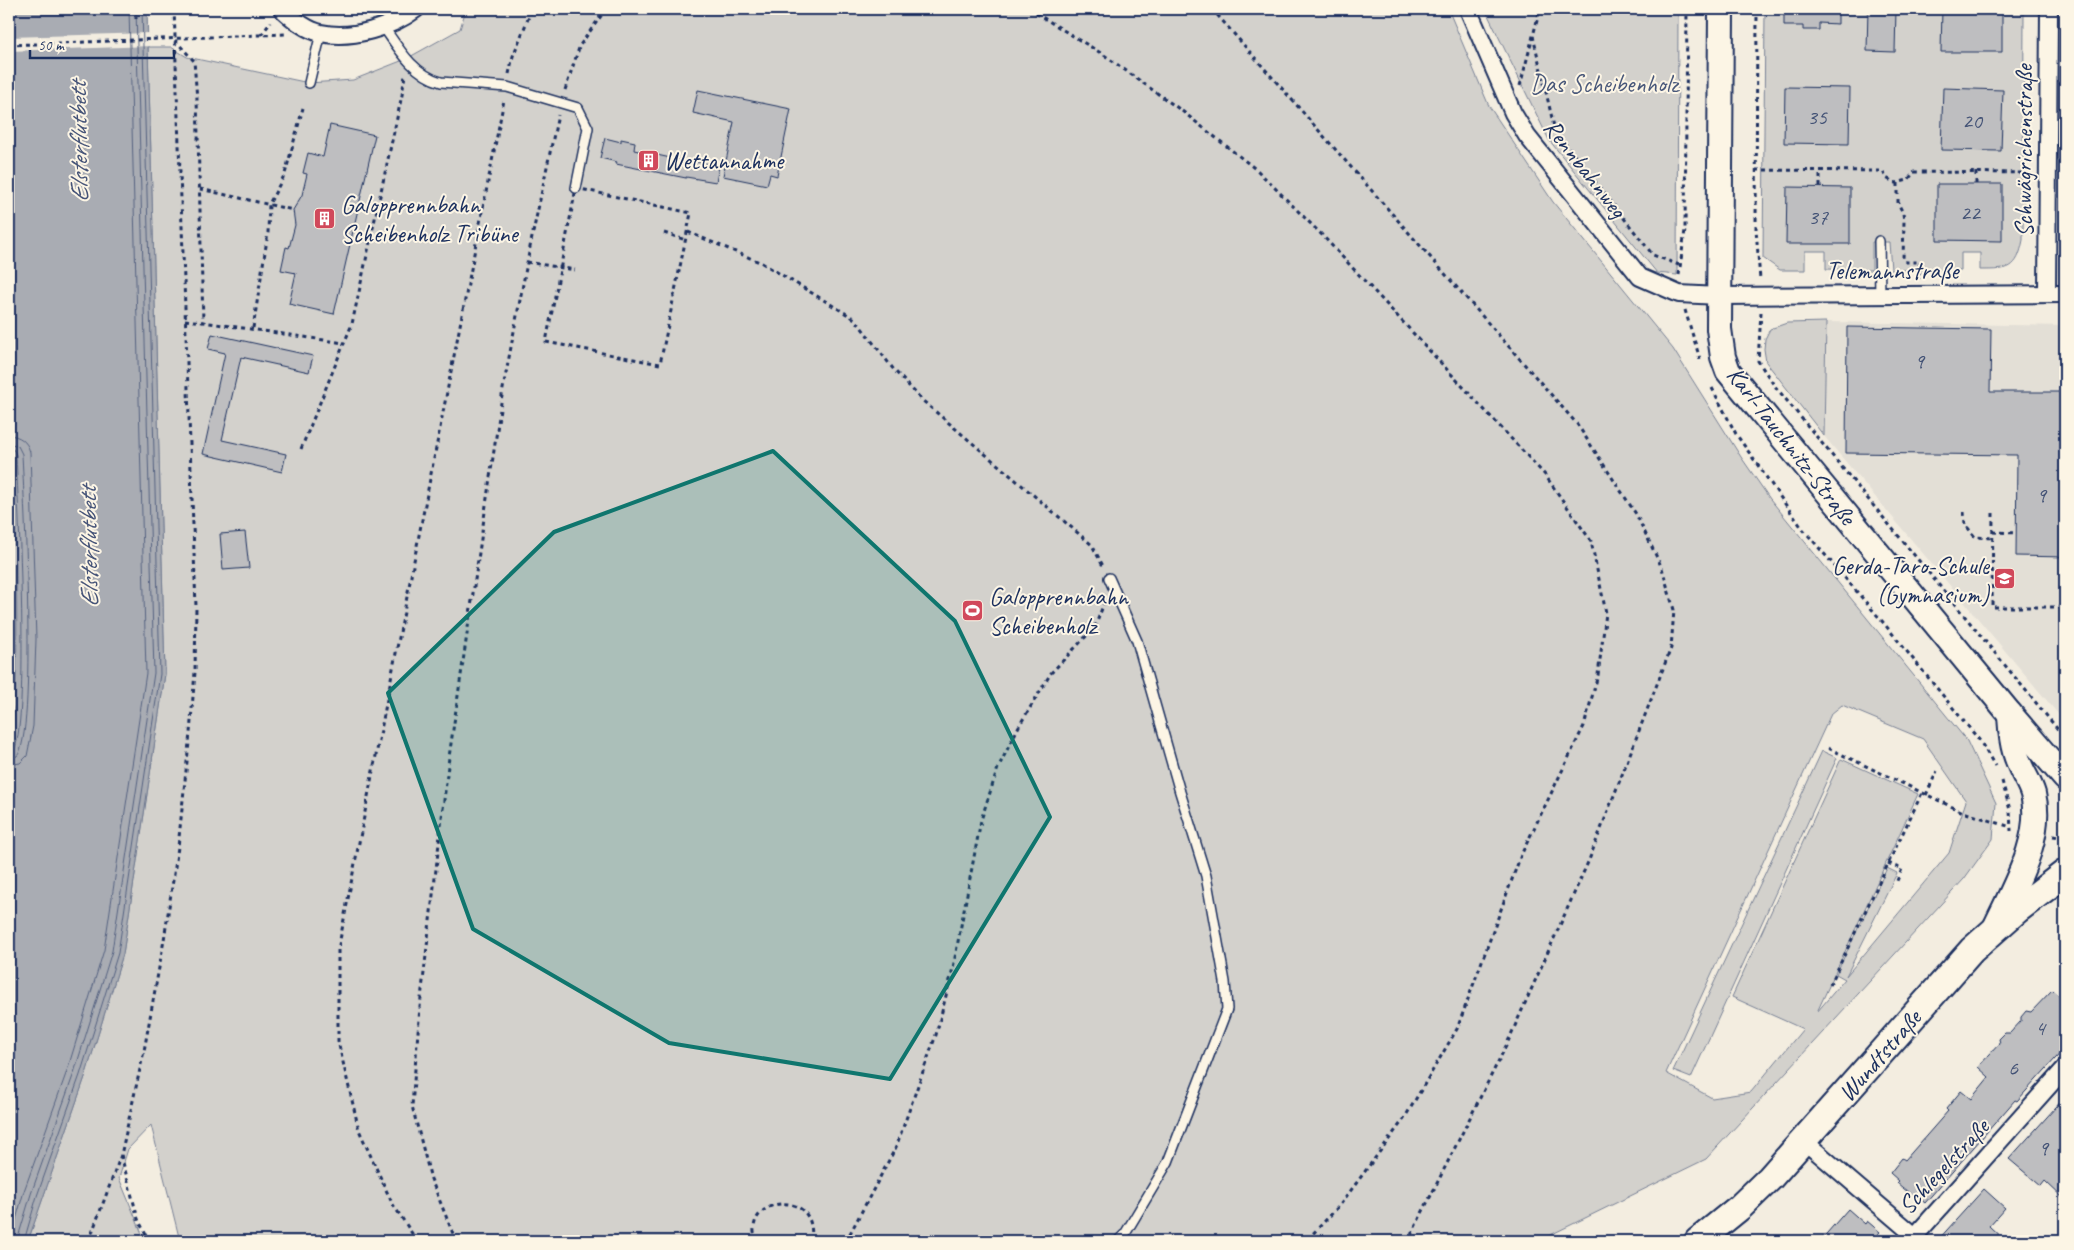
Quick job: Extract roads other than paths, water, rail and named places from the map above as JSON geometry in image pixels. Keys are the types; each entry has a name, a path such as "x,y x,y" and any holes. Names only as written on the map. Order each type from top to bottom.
{"main road":[{"name":"Karl-Tauchnitz-Straße","path":"1721,9 1719,296 1721,346 1728,371 2010,714 2065,778"},
{"path":"1995,928 2030,845 2036,820 2030,785 2019,765 2011,741 2010,714"},
{"name":"Wundtstraße","path":"1698,1241 1740,1207 1770,1178 1944,982 1995,928 2065,874"}],"street":[{"path":"282,9 300,23 321,33 352,34 383,26 416,9"},
{"name":"Rennbahnweg","path":"1468,9 1513,113 1527,136 1640,277 1679,294 1719,296"},
{"name":"Schwägrichenstraße","path":"2047,294 2049,9"},
{"name":"Telemannstraße","path":"1719,296 2065,294"},
{"name":"Schlegelstraße","path":"1804,1141 1915,1236 2065,1068"}],"lane":[{"path":"383,26 406,59 417,70 432,79 449,83 507,87 578,108 588,128 576,188"},
{"path":"309,83 321,33"},
{"path":"1879,241 1880,295"},
{"path":"1109,578 1138,641 1177,782 1206,876 1225,982 1227,1010 1168,1162 1125,1234 1118,1241"}],"water":[{"name":"Elsterflutbett","path":"9,9 147,9 165,674 123,954 85,1077 28,1241 9,1241 9,765 14,718 17,623 8,338"}],"place":[{"name":"Wettannahme","path":"648,160"},
{"name":"Galopprennbahn Scheibenholz Tribüne","path":"325,218"},
{"name":"Gerda-Taro-Schule (Gymnasium)","path":"2005,579"},
{"name":"Galopprennbahn Scheibenholz","path":"973,610"}],"park label":[{"name":"Das Scheibenholz","path":"1604,83"}]}
